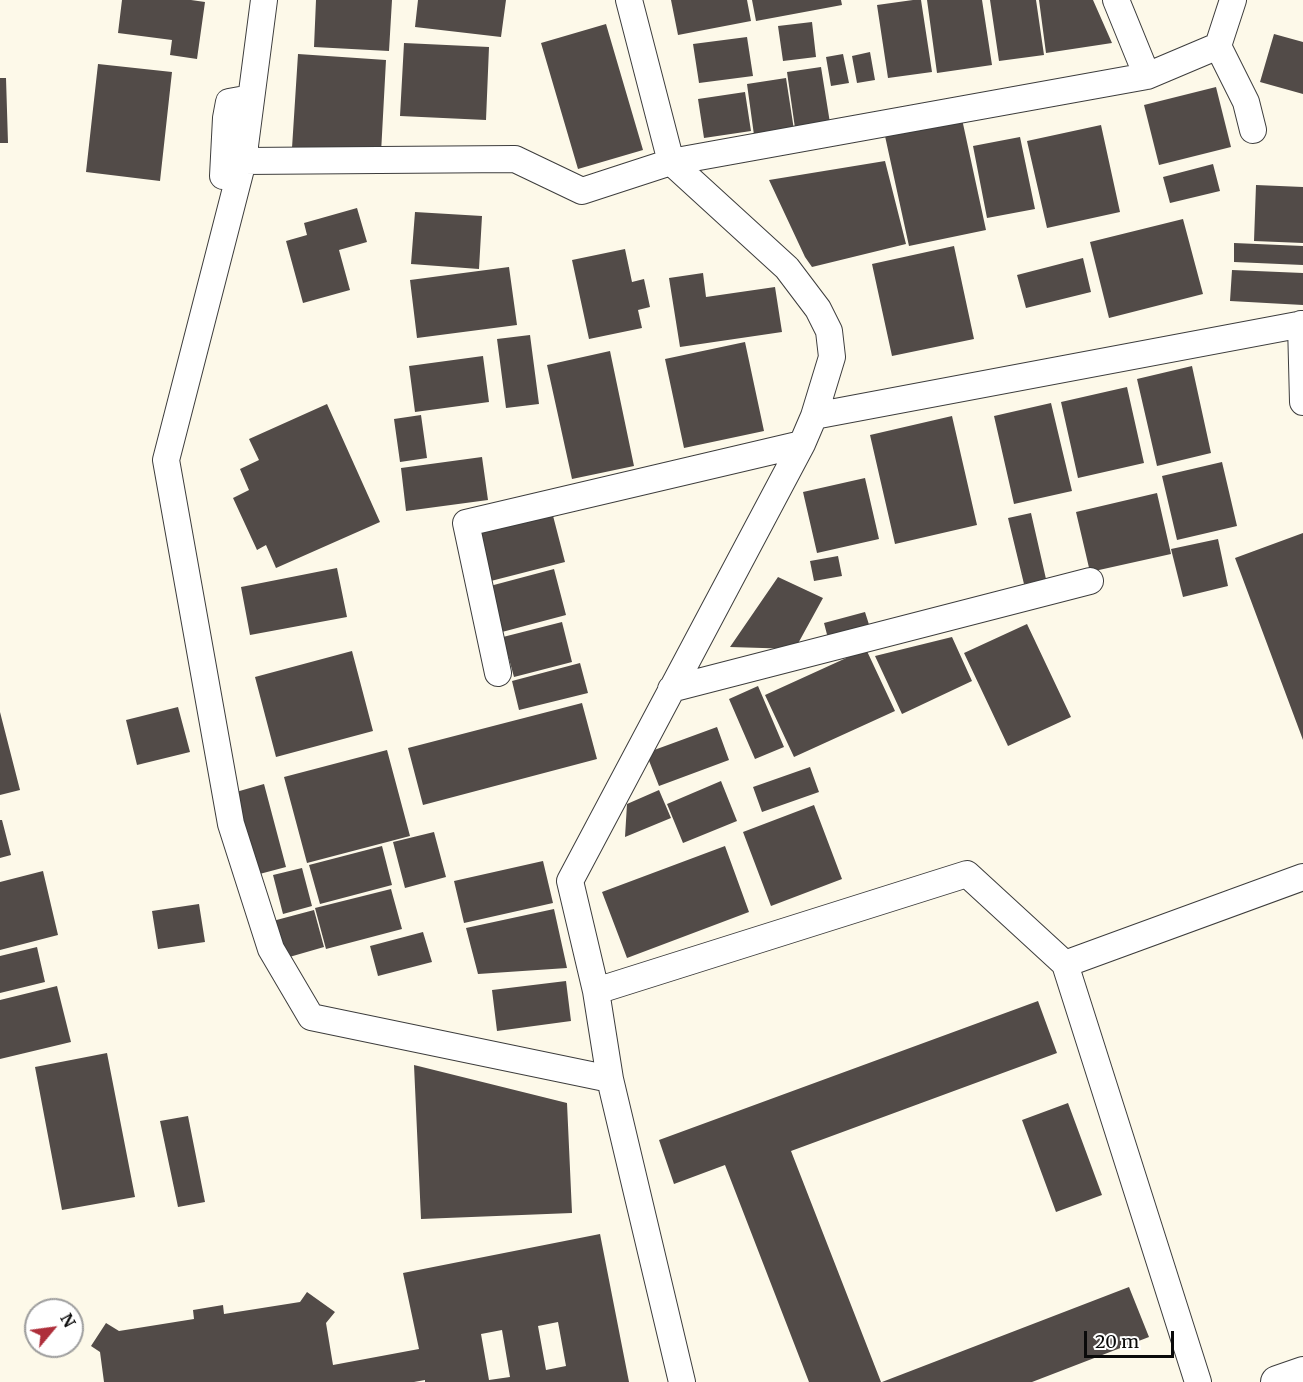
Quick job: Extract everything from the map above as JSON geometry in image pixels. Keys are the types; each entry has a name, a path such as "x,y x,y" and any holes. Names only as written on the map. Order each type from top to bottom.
{"street":[{"path":"264,0 243,161 166,460 231,824 271,949 311,1017 610,1079"},
{"path":"629,0 671,162 787,268 818,309 829,331 832,357 814,416 802,444 570,881 596,991 610,1079 682,1382"},
{"path":"1116,0 1147,76"},
{"path":"1233,0 1218,46 1246,102 1253,130"},
{"path":"243,161 515,159 582,191 671,162 1147,76 1218,46"},
{"path":"223,176 229,102 251,98"},
{"path":"814,416 1302,324 1303,402"},
{"path":"498,673 466,524 802,444"},
{"path":"671,688 1090,581"},
{"path":"596,991 967,874 1065,964 1198,1382"},
{"path":"1065,964 1303,877"},
{"path":"1277,1382 1303,1373"}],"building":[{"path":"122,0 205,2 197,59 170,55 172,40 118,33"},
{"path":"316,0 392,0 389,51 314,47"},
{"path":"418,0 506,0 501,37 415,27"},
{"path":"671,0 747,0 751,21 678,35"},
{"path":"752,0 841,0 842,5 756,21"},
{"path":"921,0 932,72 888,78 877,5"},
{"path":"927,0 982,0 992,65 937,73"},
{"path":"990,0 1036,0 1044,55 999,61"},
{"path":"1039,0 1093,0 1112,43 1046,53"},
{"path":"812,22 816,57 783,61 778,26"},
{"path":"606,24 643,150 578,169 541,43"},
{"path":"1274,34 1303,42 1303,94 1260,82"},
{"path":"747,37 753,76 699,83 693,44"},
{"path":"404,43 489,47 486,120 400,116"},
{"path":"870,52 875,80 857,83 852,56"},
{"path":"298,54 386,60 381,153 292,148"},
{"path":"843,54 849,83 831,86 826,57"},
{"path":"98,64 172,72 160,181 86,172"},
{"path":"821,67 830,123 795,128 787,72"},
{"path":"0,78 6,78 8,143 0,143"},
{"path":"786,78 794,130 754,135 747,84"},
{"path":"1216,87 1231,147 1159,165 1144,105"},
{"path":"745,92 751,131 704,138 698,99"},
{"path":"962,119 986,230 909,246 885,136"},
{"path":"1101,125 1120,212 1047,228 1027,141"},
{"path":"1020,137 1035,209 987,218 973,146"},
{"path":"885,161 906,244 812,267 805,257 769,180"},
{"path":"1213,164 1220,191 1170,203 1163,177"},
{"path":"1256,185 1303,187 1303,243 1254,241"},
{"path":"357,208 367,242 339,250 350,290 303,303 286,241 307,235 304,223"},
{"path":"415,212 482,216 479,269 411,264"},
{"path":"1183,219 1203,294 1109,318 1090,242"},
{"path":"1234,243 1303,246 1303,265 1234,262"},
{"path":"954,246 974,339 892,356 872,264"},
{"path":"625,249 632,282 644,279 650,307 638,310 642,328 589,339 572,260"},
{"path":"1083,258 1091,292 1026,308 1017,275"},
{"path":"509,267 517,325 417,338 410,280"},
{"path":"1232,270 1303,273 1303,305 1230,301"},
{"path":"703,273 706,297 775,287 782,332 680,347 669,278"},
{"path":"530,335 539,404 506,408 497,339"},
{"path":"745,342 764,431 684,448 665,359"},
{"path":"610,351 634,466 572,479 547,365"},
{"path":"483,356 489,402 415,412 409,366"},
{"path":"1192,366 1211,453 1157,466 1137,379"},
{"path":"1127,387 1144,463 1078,478 1061,402"},
{"path":"1051,403 1072,491 1014,504 994,416"},
{"path":"327,404 380,522 276,568 266,545 257,550 233,498 249,490 240,469 259,460 249,439"},
{"path":"421,415 427,458 400,462 394,419"},
{"path":"952,416 977,525 895,544 870,435"},
{"path":"482,457 488,500 406,511 401,468"},
{"path":"1222,462 1237,526 1177,540 1162,476"},
{"path":"865,478 879,539 817,553 803,492"},
{"path":"1157,493 1171,554 1090,572 1076,512"},
{"path":"551,508 565,562 487,582 473,529"},
{"path":"1031,513 1046,579 1024,584 1008,518"},
{"path":"1303,533 1303,740 1235,558"},
{"path":"1218,539 1228,586 1183,597 1171,549"},
{"path":"838,556 842,576 814,581 810,561"},
{"path":"337,568 347,617 250,635 241,587"},
{"path":"554,569 566,615 502,632 490,586"},
{"path":"778,577 823,598 795,649 730,647"},
{"path":"865,612 872,634 830,646 824,623"},
{"path":"562,622 572,662 514,677 503,637"},
{"path":"1027,624 1071,717 1008,746 964,653"},
{"path":"952,637 972,681 902,714 875,656"},
{"path":"866,649 895,711 794,757 765,695"},
{"path":"352,651 373,731 276,757 255,677"},
{"path":"580,663 588,693 519,710 512,681"},
{"path":"758,686 784,747 755,759 729,699"},
{"path":"582,703 597,759 423,805 408,748"},
{"path":"178,707 190,752 137,765 126,720"},
{"path":"0,712 20,790 0,795"},
{"path":"717,727 729,760 659,786 646,753"},
{"path":"387,750 410,836 307,863 284,777"},
{"path":"810,767 819,792 762,812 753,787"},
{"path":"721,781 737,821 683,843 667,804"},
{"path":"264,784 286,867 252,876 229,794"},
{"path":"659,790 671,818 625,837 627,804"},
{"path":"814,805 842,879 771,906 743,832"},
{"path":"0,820 2,820 11,855 0,858"},
{"path":"434,832 446,877 405,888 393,842"},
{"path":"382,846 392,885 320,904 309,865"},
{"path":"725,846 749,912 627,958 602,892"},
{"path":"543,861 553,903 464,923 454,881"},
{"path":"302,868 312,906 283,914 273,875"},
{"path":"43,871 58,935 0,950 0,882"},
{"path":"391,889 402,929 326,949 315,908"},
{"path":"199,904 205,942 158,949 152,911"},
{"path":"554,909 567,968 478,974 466,928"},
{"path":"314,910 324,947 279,960 269,922"},
{"path":"423,932 432,962 378,976 370,946"},
{"path":"37,947 45,982 0,993 0,956"},
{"path":"566,981 571,1021 497,1031 492,990"},
{"path":"57,986 71,1042 0,1059 0,1000"},
{"path":"1038,1001 1057,1053 791,1151 881,1382 809,1382 725,1165 674,1184 659,1140"},
{"path":"107,1053 135,1197 62,1210 35,1067"},
{"path":"414,1065 567,1103 572,1213 421,1219"},
{"path":"1068,1103 1102,1195 1056,1212 1022,1120"},
{"path":"188,1116 205,1202 178,1207 160,1121"},
{"path":"600,1234 629,1382 425,1382 425,1380 414,1382 104,1382 100,1352 91,1346 106,1323 119,1331 194,1319 193,1310 223,1305 224,1314 300,1302 307,1292 335,1312 326,1323 333,1365 419,1349 403,1273","holes":["558,1322 566,1366 546,1370 538,1326","502,1330 510,1377 489,1380 481,1334"]},
{"path":"1129,1287 1149,1337 1032,1382 882,1382"}]}
